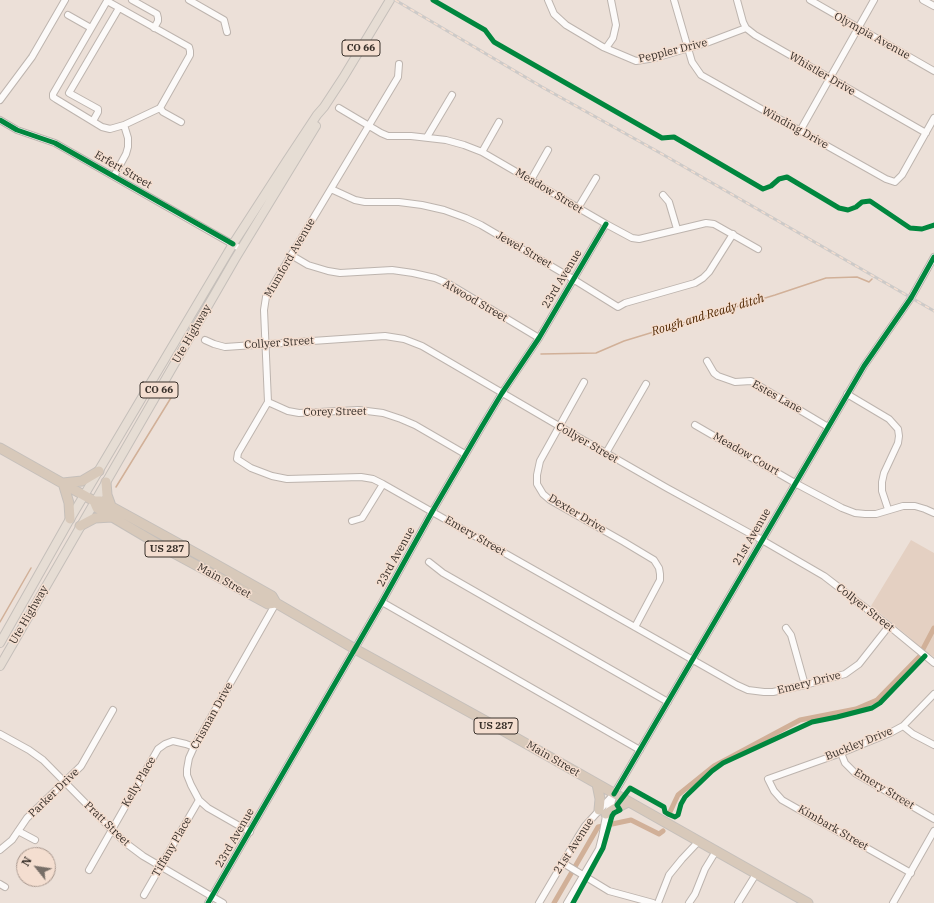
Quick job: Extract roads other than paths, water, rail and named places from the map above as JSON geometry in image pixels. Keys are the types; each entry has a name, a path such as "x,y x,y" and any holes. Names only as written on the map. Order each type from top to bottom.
{"highway":[{"name":"Main Street","path":"0,448 94,501 101,501 111,506 272,596 276,603 355,649 808,903"},
{"path":"70,519 69,503 63,483 82,481 99,471"},
{"path":"106,482 107,495 111,506"},
{"name":"Main Street","path":"94,501 97,508 168,550 268,604 276,603"},
{"path":"80,526 95,518 112,517"},
{"path":"598,784 603,815 628,802"}],"main road":[{"name":"Ute Highway","path":"0,643 84,495 233,244 317,115 324,107 390,0"},
{"name":"Ute Highway","path":"0,666 241,249 321,118 324,107"}],"street":[{"path":"0,100 32,57 65,0"},
{"path":"132,0 156,14 158,21 154,28"},
{"path":"189,0 224,20 227,32"},
{"name":"Peppler Drive","path":"548,0 554,14 566,25 606,48 636,61 655,58 729,36 746,28"},
{"path":"606,48 613,38 616,25 611,0"},
{"name":"Winding Drive","path":"674,0 692,62 701,75 886,179 895,182 902,175 934,118"},
{"path":"737,0 746,28"},
{"name":"Olympia Avenue","path":"810,0 934,71"},
{"path":"800,131 874,0"},
{"path":"923,0 934,6"},
{"path":"107,1 154,28 189,47 190,51 190,55 160,108 124,125 110,129 92,121 53,97 53,94 107,1"},
{"path":"63,103 119,8"},
{"path":"68,15 91,28"},
{"name":"Whistler Drive","path":"746,28 755,35 926,132"},
{"path":"79,48 91,56"},
{"name":"Mumford Avenue","path":"268,402 264,310 266,297 398,77 399,64"},
{"path":"69,93 98,109 98,112 92,121"},
{"path":"427,137 452,95"},
{"path":"160,108 163,112 181,122"},
{"name":"Meadow Street","path":"339,108 368,126 388,136 427,137 458,143 482,152 632,238 639,239 706,223 714,224 758,249"},
{"name":"Erfert Street","path":"0,120 17,130 55,143 241,249"},
{"path":"482,152 499,122"},
{"path":"114,176 126,154 128,147 128,138 124,125"},
{"path":"531,180 548,150"},
{"path":"578,208 596,178"},
{"name":"Jewel Street","path":"330,189 356,200 365,202 399,202 422,205 444,210 466,218 481,225 618,307 625,303 695,283 703,278 709,272 733,234"},
{"path":"663,195 669,202 677,230"},
{"name":"23rd Avenue","path":"208,903 382,602 465,454 502,393 554,317 573,279 606,224"},
{"name":"Atwood Street","path":"291,255 308,265 340,273 392,270 435,278 449,284 539,338"},
{"name":"21st Avenue","path":"539,903 578,837 603,815 847,394 864,366 932,265 934,258"},
{"name":"Collyer Street","path":"205,340 225,347 376,336 394,337 411,341 824,576 934,663"},
{"name":"Estes Lane","path":"707,360 714,373 718,376 735,382 751,381 828,427"},
{"name":"Dexter Drive","path":"584,382 538,466 537,484 543,494 550,500 650,557 659,568 660,580 658,586 635,627"},
{"path":"606,453 646,384"},
{"path":"847,394 890,419 898,429 898,443 884,473 882,482 882,491 888,509"},
{"name":"Corey Street","path":"268,402 288,411 299,413 359,410 383,413 415,425 465,454"},
{"name":"Emery Street","path":"268,402 238,453 237,459 262,473 287,479 361,477 373,479 692,660"},
{"name":"Meadow Court","path":"696,425 795,483 842,508 855,513 876,514 900,506 914,506 925,509 934,514"},
{"path":"352,520 362,518 384,484"},
{"path":"429,562 443,573 668,702"},
{"path":"382,602 640,750"},
{"name":"Crisman Drive","path":"250,832 208,808 200,800 191,786 187,775 189,758 194,747 276,603"},
{"name":"Emery Drive","path":"692,660 748,690 773,692 845,674 859,664 889,626"},
{"path":"786,628 791,635 805,685"},
{"name":"Buckley Drive","path":"773,777 841,753 890,733 903,726 934,694"},
{"name":"Parker Drive","path":"0,850 12,840 27,818 82,766 113,710"},
{"path":"903,726 913,734 934,746"},
{"name":"Pratt Street","path":"0,734 44,760 112,830 132,848 223,903"},
{"name":"Kelly Place","path":"89,870 158,749 173,741 194,747"},
{"name":"Emery Street","path":"841,753 845,763 855,773 934,819"},
{"name":"Kimbark Street","path":"773,777 768,779 774,791 782,800 910,873"},
{"name":"Tiffany Place","path":"144,895 200,800"},
{"name":"21st Avenue","path":"568,903 599,849 604,831 603,815"},
{"path":"18,831 36,840"},
{"path":"893,903 934,831"},
{"path":"658,903 669,875 698,842"},
{"path":"689,903 695,894 705,869 716,851"},
{"path":"563,862 609,891 653,903"},
{"path":"738,903 756,874"}],"waterway":[{"name":"Rough and Ready ditch","path":"541,354 596,353 624,341 826,278 857,277 869,282 872,279"},
{"name":"Rough and Ready ditch","path":"116,487 177,388"},
{"name":"Rough and Ready ditch","path":"0,622 31,568"},
{"path":"923,649 934,628"},
{"path":"669,814 678,795 714,766 800,720 856,709 877,700 919,657"},
{"path":"554,903 598,827 631,820 659,834 663,831"}],"railway":[{"path":"395,0 542,87 662,154 934,311"}]}
